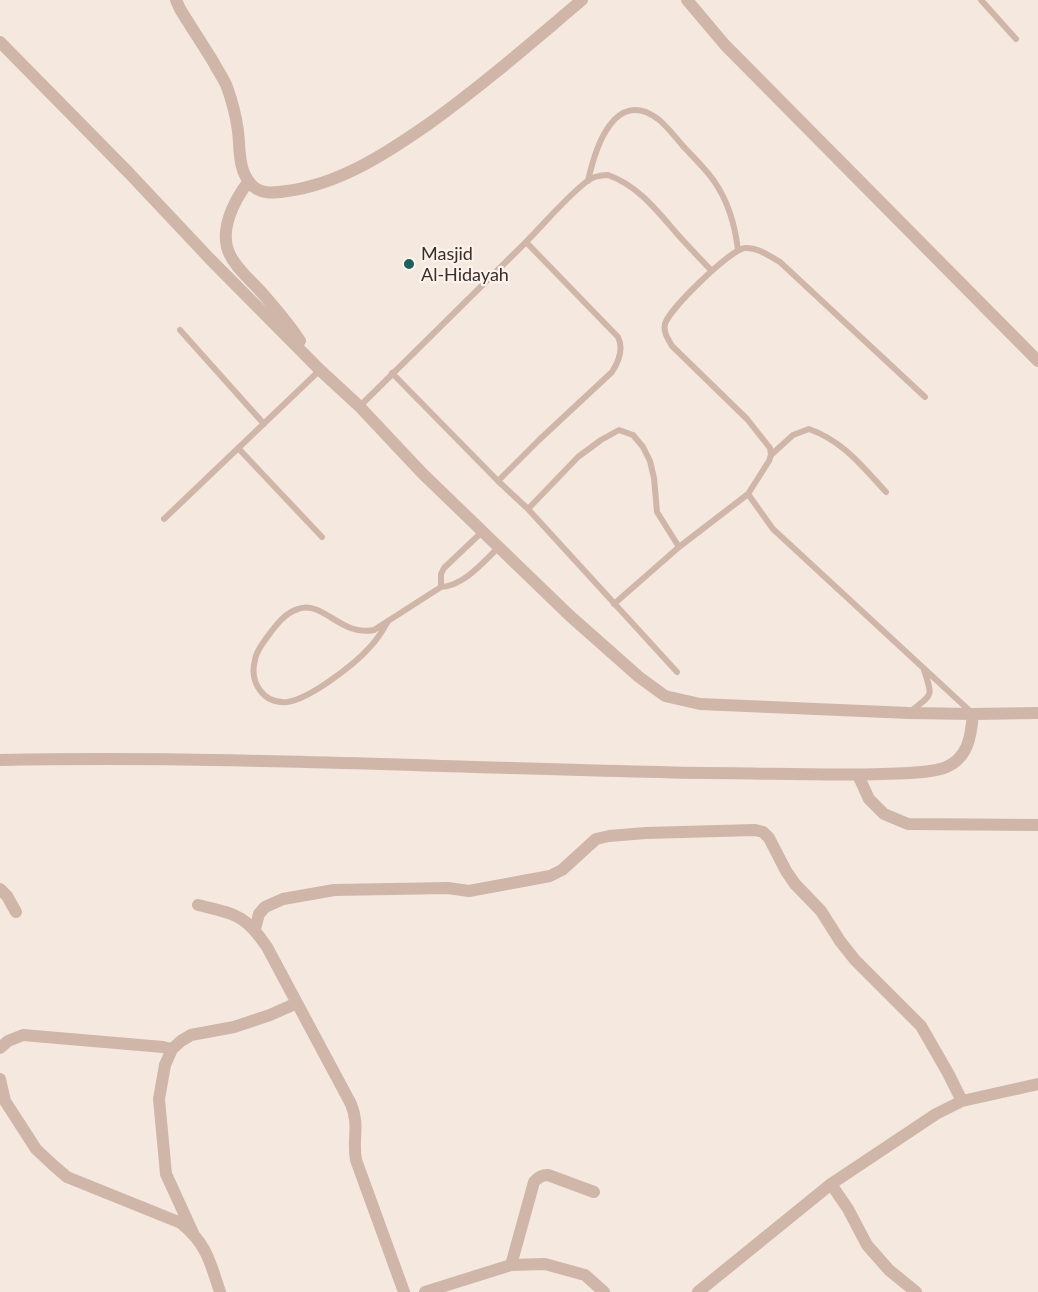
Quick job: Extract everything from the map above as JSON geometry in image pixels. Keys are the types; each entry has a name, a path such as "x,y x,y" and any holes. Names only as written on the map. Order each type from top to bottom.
{"street":[{"path":"176,0 226,84 238,130 242,168 248,182 255,189 267,193 297,190 331,180 372,161 406,140 467,96 582,0"},
{"path":"687,0 725,45 1038,361"},
{"path":"0,42 129,173 210,260 359,406 422,473 578,623 639,677 665,696 700,704 909,713 1038,713"},
{"path":"248,182 230,214 227,248 241,271 295,333 304,353"},
{"path":"0,760 190,760 858,775 930,771 947,766 964,753 972,735 973,714"},
{"path":"858,775 869,799 884,814 908,824 1038,825"},
{"path":"255,929 259,914 265,907 283,899 333,890 448,888 469,891 550,876 562,870 596,839 609,836 646,832 763,831 770,838 795,884 821,911 840,941 921,1026 962,1101"},
{"path":"0,890 7,896 16,912"},
{"path":"198,905 229,912 243,919 255,929 297,1003 355,1114 357,1126 354,1151 356,1160 404,1292"},
{"path":"220,1292 206,1252 193,1233 166,1174 159,1099 165,1065 172,1049 191,1035 234,1027 297,1003"},
{"path":"0,1048 8,1041 23,1035 172,1049"},
{"path":"0,1079 6,1101 36,1149 67,1177 181,1223 193,1233"},
{"path":"698,1292 831,1184 936,1114 962,1101 1038,1084"},
{"path":"511,1265 534,1182 537,1179 548,1175 594,1192"},
{"path":"831,1184 848,1209 867,1245 889,1270 916,1292"},
{"path":"425,1292 511,1265 545,1264 585,1275 604,1292"}],"lane":[{"path":"981,0 1016,39"},
{"path":"588,181 603,133 612,121 629,110 636,109 646,112 658,119 713,180 733,220 738,250"},
{"path":"359,406 588,181 599,176 608,175 632,187 712,271"},
{"path":"498,481 612,372 621,350 620,341 609,326 526,242"},
{"path":"771,455 770,448 747,419 672,345 664,329 675,309 712,271 743,248 753,249 780,262 925,398"},
{"path":"180,330 264,424"},
{"path":"164,519 320,370"},
{"path":"392,373 528,509 677,672"},
{"path":"614,604 679,547 748,494 771,455 793,435 809,429 825,435 846,449 886,492"},
{"path":"528,509 578,457 619,430 633,435 643,447 650,461 654,478 657,512 679,547"},
{"path":"238,448 322,537"},
{"path":"748,494 773,529 973,714"},
{"path":"441,587 441,574 444,568 483,531"},
{"path":"388,621 382,633 369,648 314,692 296,700 278,702 265,696 257,688 254,670 260,647 279,623 295,610 311,608 353,630 374,630 388,621 441,587 461,580 480,566 499,547"},
{"path":"909,713 925,700 931,690 924,670"}],"place":[{"name":"Masjid Al-Hidayah","path":"409,264"}]}
